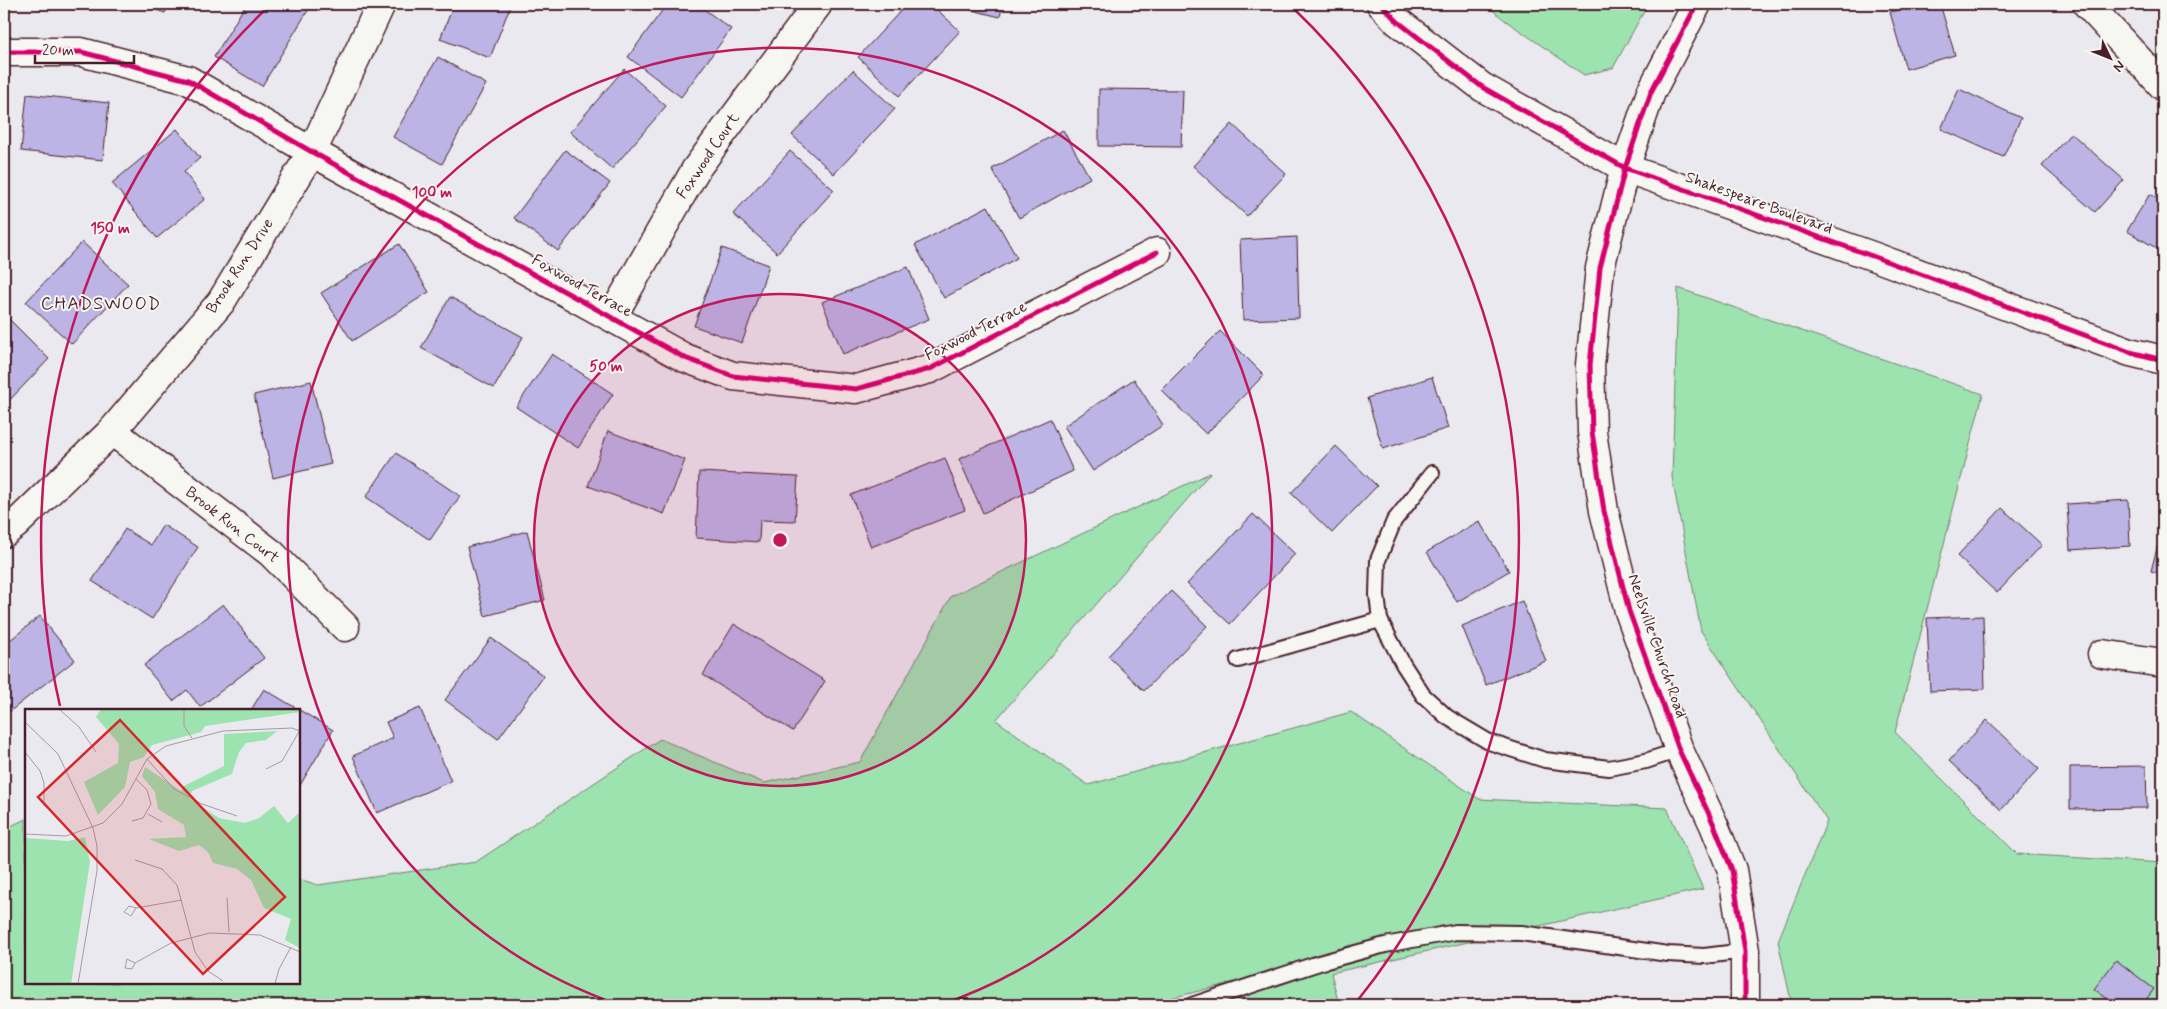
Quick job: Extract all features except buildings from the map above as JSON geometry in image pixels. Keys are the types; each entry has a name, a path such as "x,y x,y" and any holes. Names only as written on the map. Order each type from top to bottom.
{"street":[{"name":"Brook Run Drive","path":"4,533 16,524 112,431 220,302 312,152 381,4"},
{"name":"Foxwood Court","path":"612,316 696,169 818,4"},
{"name":"Shakespeare Boulevard","path":"1381,4 1397,21 1482,87 1625,168 1866,254 2130,352 2163,360"},
{"name":"Neelsville Church Road","path":"1697,4 1651,92 1625,168 1600,268 1590,364 1592,432 1604,511 1628,611 1679,750 1714,825 1732,870 1745,952 1745,1005"},
{"path":"2087,4 2163,86"},
{"name":"Foxwood Terrace","path":"4,52 81,52 188,80 312,152 685,358 733,376 856,388 930,369 1157,252"},
{"name":"Brook Run Court","path":"112,431 271,553 346,627"},
{"path":"2102,654 2163,663"}],"lane":[{"path":"1432,473 1394,521 1378,560 1377,595 1380,620 1403,664 1423,695 1447,718 1489,742 1545,760 1609,768 1646,761 1679,750"},
{"path":"1238,660 1380,620"},
{"path":"1192,1005 1319,963 1376,947 1456,932 1522,933 1668,954 1704,956 1745,952"}],"green space":[{"path":"1485,4 1648,4 1613,68 1584,75 1506,21"},
{"path":"1678,288 1983,394 1895,732 2017,854 2163,863 2163,1005 1792,1005 1778,941 1827,821 1701,631 1672,477"},
{"path":"1210,473 996,720 1088,785 1351,712 1479,799 1667,808 1703,889 1331,973 1339,1005 1241,1005 1231,983 1143,1005 4,1005 4,829 25,819 25,984 300,984 300,879 318,885 476,862 660,739 764,783 860,762 951,596"}],"cycle path":[{"path":"1381,4 1397,21 1482,87 1625,168 1875,257 2130,352 2163,360"},
{"path":"1697,4 1651,92 1625,168 1600,268 1590,365 1592,432 1604,511 1629,611 1679,750 1714,825 1732,870 1745,951 1745,1005"},
{"path":"4,52 81,52 188,80 312,152 685,358 733,376 856,389 930,369 1157,252"}],"district":[{"name":"CHADSWOOD","path":"101,304"}]}
